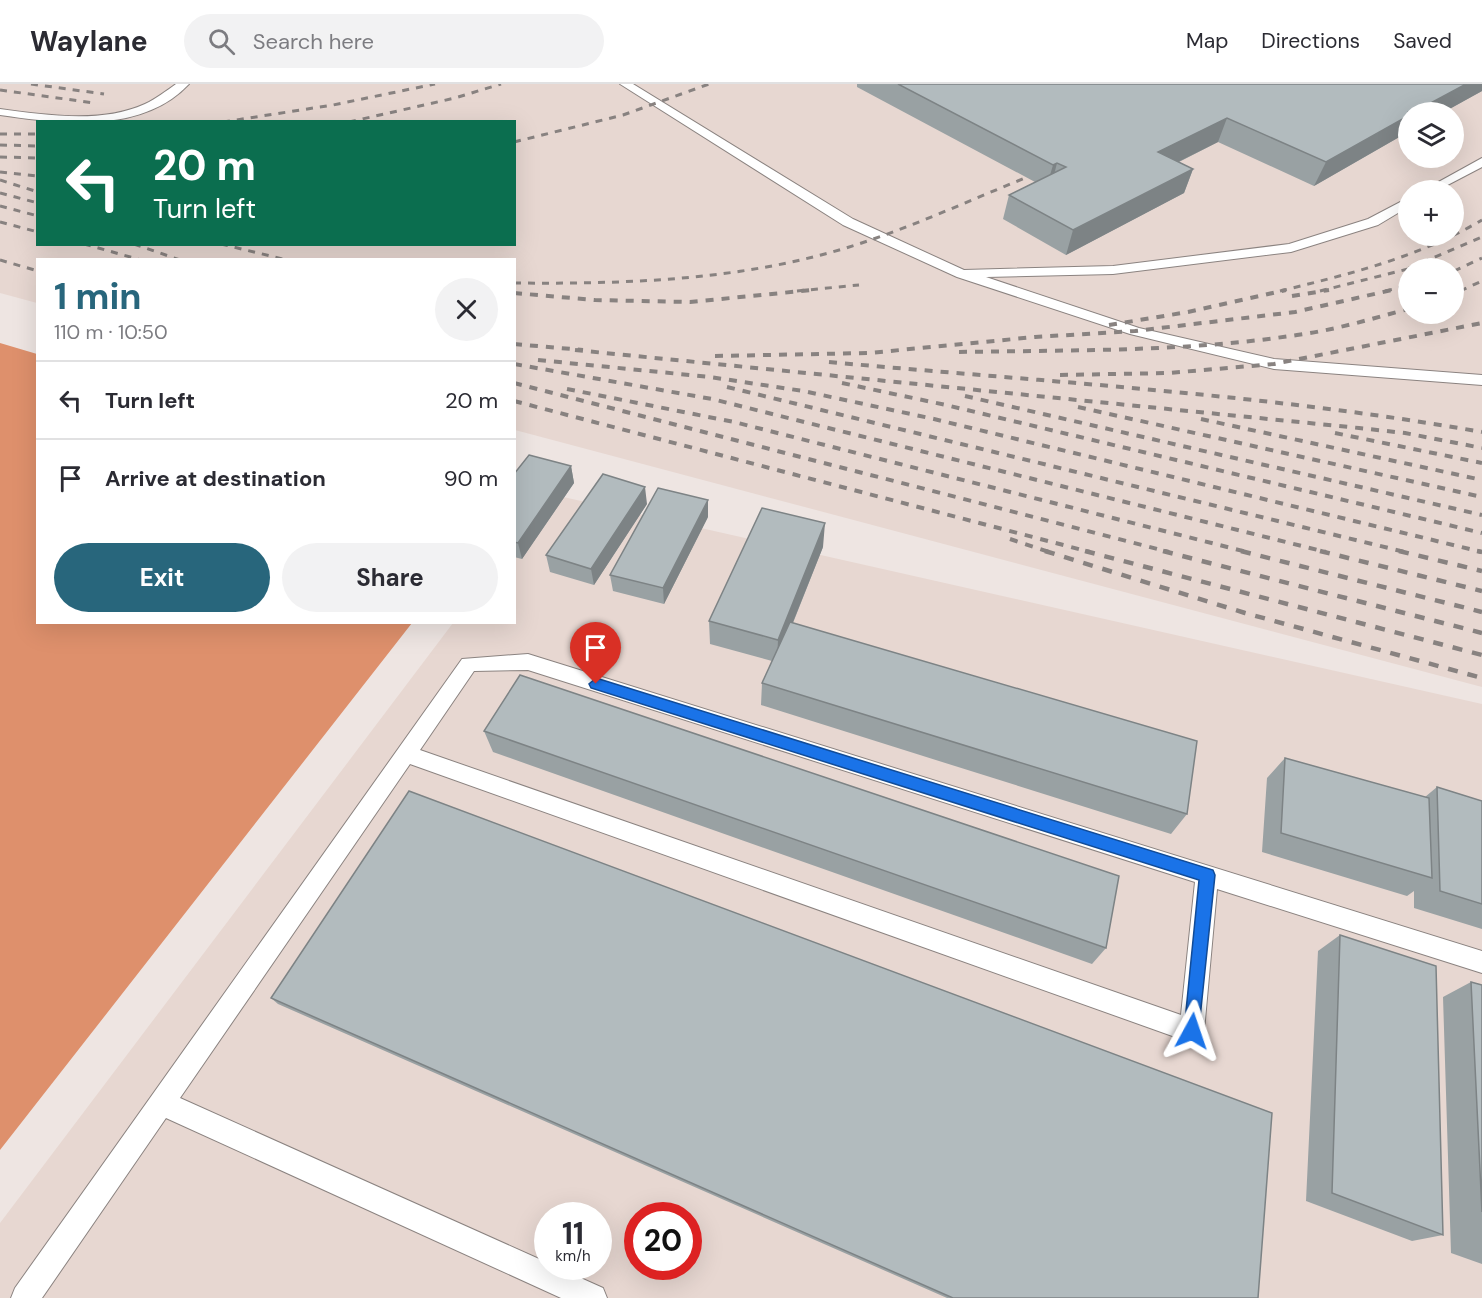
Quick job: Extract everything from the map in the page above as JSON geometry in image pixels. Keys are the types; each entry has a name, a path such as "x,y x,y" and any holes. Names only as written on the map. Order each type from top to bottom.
{"lane":[{"path":"0,112 29,116 106,118 147,108 184,84"},
{"path":"624,84 848,222 962,274 1135,331 1274,364 1482,380"},
{"path":"1449,180 1482,162"},
{"path":"962,274 1113,270 1291,248 1373,222 1398,208"},
{"path":"25,1298 469,664 528,662 1482,962"},
{"path":"406,754 1192,1031 1207,875"},
{"path":"162,1103 593,1298"}],"shaded area":[{"path":"0,84 1482,84 1482,687 516,430 516,258 36,258 36,303 0,293"},
{"path":"0,343 36,354 36,624 411,624 0,1150"},
{"path":"550,494 1482,704 1482,1298 0,1298 0,1223 452,624 516,624 516,540"}],"building":[{"path":"898,84 1466,84 1433,102 1398,102 1398,122 1326,162 1227,118 1158,152 1193,169 1073,230 1009,195 1066,167 1057,163 1053,165"},
{"path":"529,455 571,466 518,543 516,542 516,471"},
{"path":"603,474 645,487 591,569 546,555"},
{"path":"658,488 708,500 663,588 610,575"},
{"path":"762,508 825,523 778,640 709,621"},
{"path":"790,622 1197,741 1187,814 762,683"},
{"path":"520,675 1119,876 1106,948 484,731"},
{"path":"1285,758 1429,798 1432,878 1281,833"},
{"path":"1437,787 1482,801 1482,904 1440,891"},
{"path":"409,791 1272,1113 1258,1298 953,1298 271,998"},
{"path":"1340,935 1436,966 1443,1235 1332,1193"},
{"path":"1471,982 1482,985 1482,1212"}],"railway":[{"path":"31,84 104,94"},
{"path":"236,120 333,105 435,84"},
{"path":"358,120 455,98 501,84"},
{"path":"516,142 623,115 709,84"},
{"path":"0,90 94,103"},
{"path":"0,134 36,134"},
{"path":"0,145 36,146"},
{"path":"0,157 36,158"},
{"path":"0,172 36,176"},
{"path":"516,283 591,283 669,279 707,276 783,264 873,239 1025,178"},
{"path":"0,180 36,191"},
{"path":"0,193 36,202"},
{"path":"0,206 36,215"},
{"path":"1280,291 1384,263 1434,244 1482,220"},
{"path":"0,222 36,231"},
{"path":"1433,258 1482,237"},
{"path":"91,246 134,258"},
{"path":"140,246 174,258"},
{"path":"229,246 279,258"},
{"path":"1464,266 1482,258"},
{"path":"0,260 36,270"},
{"path":"1320,291 1398,272"},
{"path":"1464,289 1482,281"},
{"path":"797,291 859,285"},
{"path":"1385,291 1398,288"},
{"path":"516,293 595,300 690,302 812,290"},
{"path":"1109,325 1188,312 1286,290"},
{"path":"1292,296 1329,290"},
{"path":"715,356 869,353 1035,337 1135,331 1295,312 1392,290"},
{"path":"959,352 1213,345 1325,330 1398,312"},
{"path":"1060,375 1169,373 1274,364 1482,323"},
{"path":"516,344 583,350"},
{"path":"575,350 1359,428 1405,433 1482,448"},
{"path":"538,360 710,377 803,391 934,419 1482,552 1477,551"},
{"path":"829,362 1238,398 1482,432"},
{"path":"516,364 712,399 1326,552"},
{"path":"842,383 946,405 1482,533"},
{"path":"516,384 1169,552"},
{"path":"727,387 1405,552"},
{"path":"567,389 734,422 1247,552"},
{"path":"965,396 1482,515"},
{"path":"516,402 1090,552"},
{"path":"1078,407 1482,497"},
{"path":"1201,419 1482,480"},
{"path":"1335,433 1482,463"},
{"path":"1010,539 1049,552"},
{"path":"1045,551 1245,613 1482,678"},
{"path":"1085,551 1482,655"},
{"path":"1163,551 1482,633"},
{"path":"1241,551 1482,612"},
{"path":"1320,551 1482,591"},
{"path":"1399,551 1482,571"}],"route":[{"path":"596,684 1207,875 1192,1031"}]}
